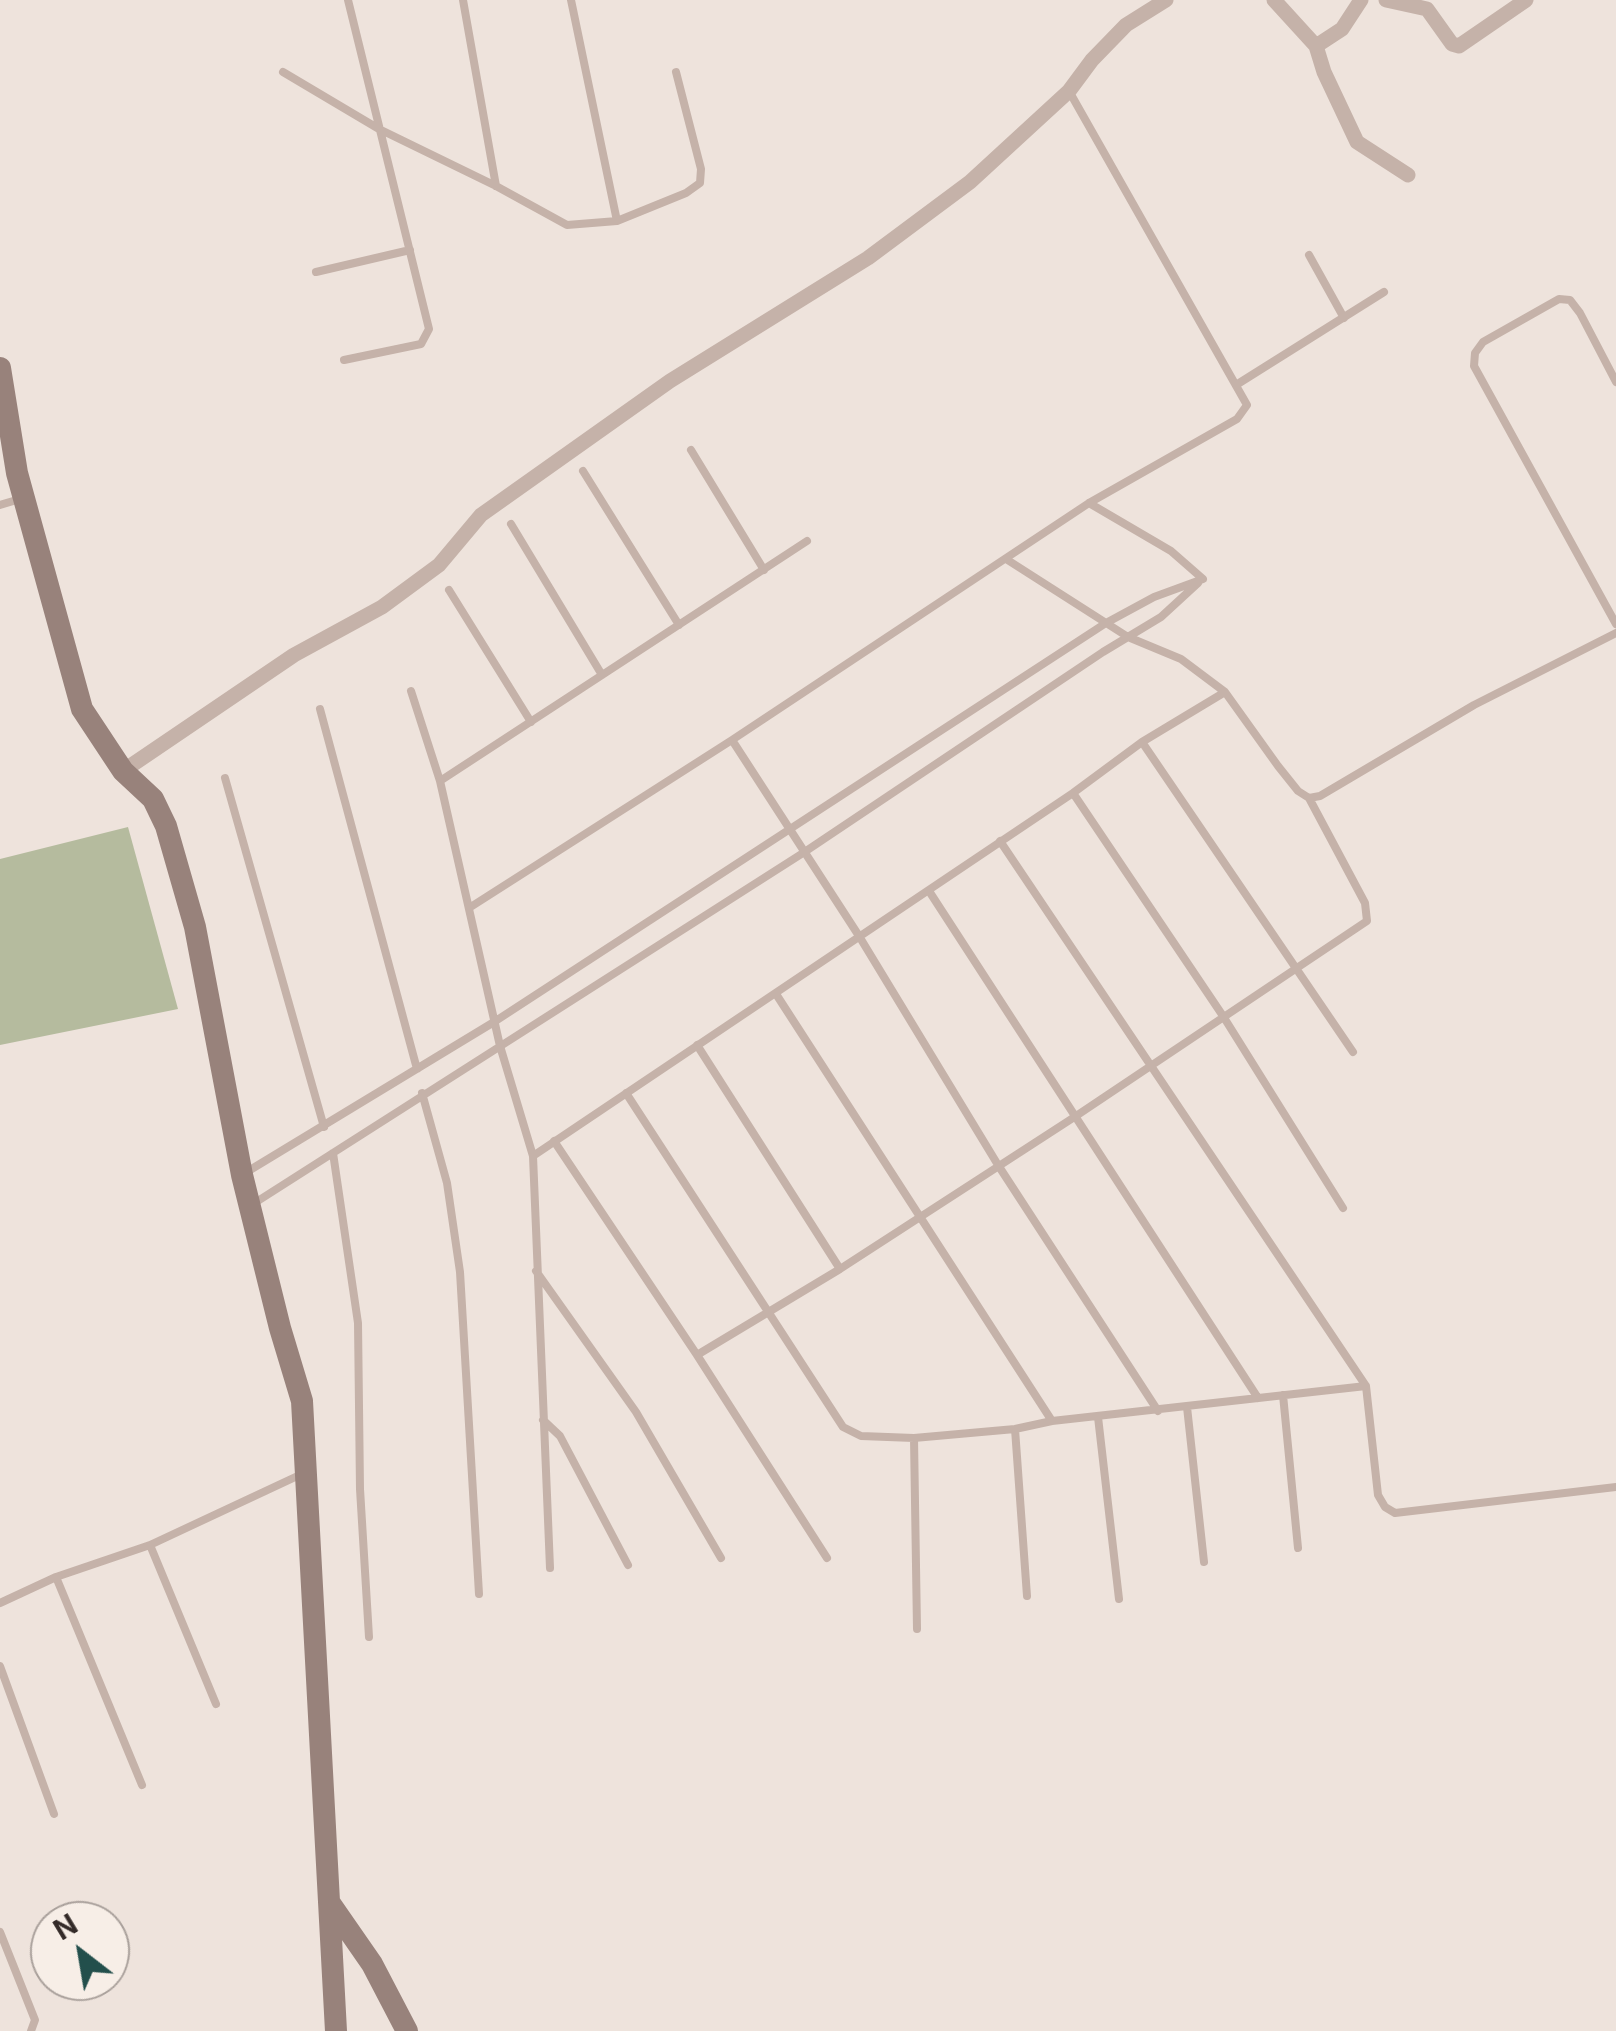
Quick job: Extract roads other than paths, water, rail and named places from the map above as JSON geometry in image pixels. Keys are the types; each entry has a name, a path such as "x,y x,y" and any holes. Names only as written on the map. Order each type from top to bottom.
{"street":[{"path":"122,771 294,655 382,608 438,566 481,515 670,381 868,258 970,182 1069,91 1126,25 1166,0"},
{"path":"1274,0 1316,46 1356,142 1408,175"},
{"path":"1316,46 1342,28 1361,0"},
{"path":"1386,0 1427,8 1452,44 1459,46 1526,0"},
{"path":"0,368 24,498 82,709 122,771 153,799 166,826 196,926 242,1176 302,1401 336,2031"},
{"path":"328,1899 372,1964 408,2031"},
{"path":"372,1964 392,2031"}],"lane":[{"path":"344,360 422,344 429,329 348,0"},
{"path":"463,0 496,186"},
{"path":"571,0 618,221"},
{"path":"283,72 379,129 567,225 618,221 686,194 700,183 676,72"},
{"path":"469,908 732,740 1088,504 1237,419 1247,404 1069,91"},
{"path":"316,272 410,250"},
{"path":"1308,255 1344,318"},
{"path":"1236,385 1384,292"},
{"path":"1616,382 1570,300 1558,299 1483,342 1474,353 1474,366 1616,624"},
{"path":"691,450 764,570"},
{"path":"583,471 679,625"},
{"path":"0,505 24,498"},
{"path":"1088,504 1171,551 1203,578"},
{"path":"511,524 602,676"},
{"path":"440,782 807,541"},
{"path":"697,1354 840,1269 1367,920 1368,911 1309,798 1298,791 1278,766 1225,692 1181,659 1128,638 1006,558"},
{"path":"242,1176 494,1022 1106,624 1154,597 1203,578"},
{"path":"249,1206 802,854 1162,617 1203,578"},
{"path":"450,590 531,722"},
{"path":"1309,798 1320,796 1474,704 1616,633"},
{"path":"411,690 440,782 494,1022 533,1156 550,1568"},
{"path":"533,1156 1074,793 1142,742 1225,692"},
{"path":"320,708 417,1068"},
{"path":"732,740 802,854 859,936 998,1165 1158,1411"},
{"path":"1142,742 1353,1052"},
{"path":"225,778 324,1126"},
{"path":"1074,793 1223,1016 1342,1208"},
{"path":"1000,841 1366,1386 1378,1495 1385,1507 1395,1513 1616,1487"},
{"path":"929,891 1258,1398"},
{"path":"776,994 1052,1421"},
{"path":"697,1045 840,1269"},
{"path":"422,1093 448,1184 460,1272 479,1594"},
{"path":"626,1093 843,1427 860,1436 914,1438 1014,1429 1052,1421 1366,1386"},
{"path":"554,1142 828,1558"},
{"path":"333,1153 358,1323 360,1489 369,1636"},
{"path":"536,1271 636,1412 721,1558"},
{"path":"1283,1395 1298,1548"},
{"path":"1187,1406 1204,1562"},
{"path":"1098,1417 1119,1599"},
{"path":"543,1420 560,1436 628,1565"},
{"path":"1014,1429 1027,1596"},
{"path":"914,1438 917,1629"},
{"path":"0,1602 56,1577 150,1544 305,1473"},
{"path":"150,1544 216,1704"},
{"path":"56,1577 142,1786"},
{"path":"0,1666 54,1814"},
{"path":"0,1932 34,2020 31,2031"}]}
